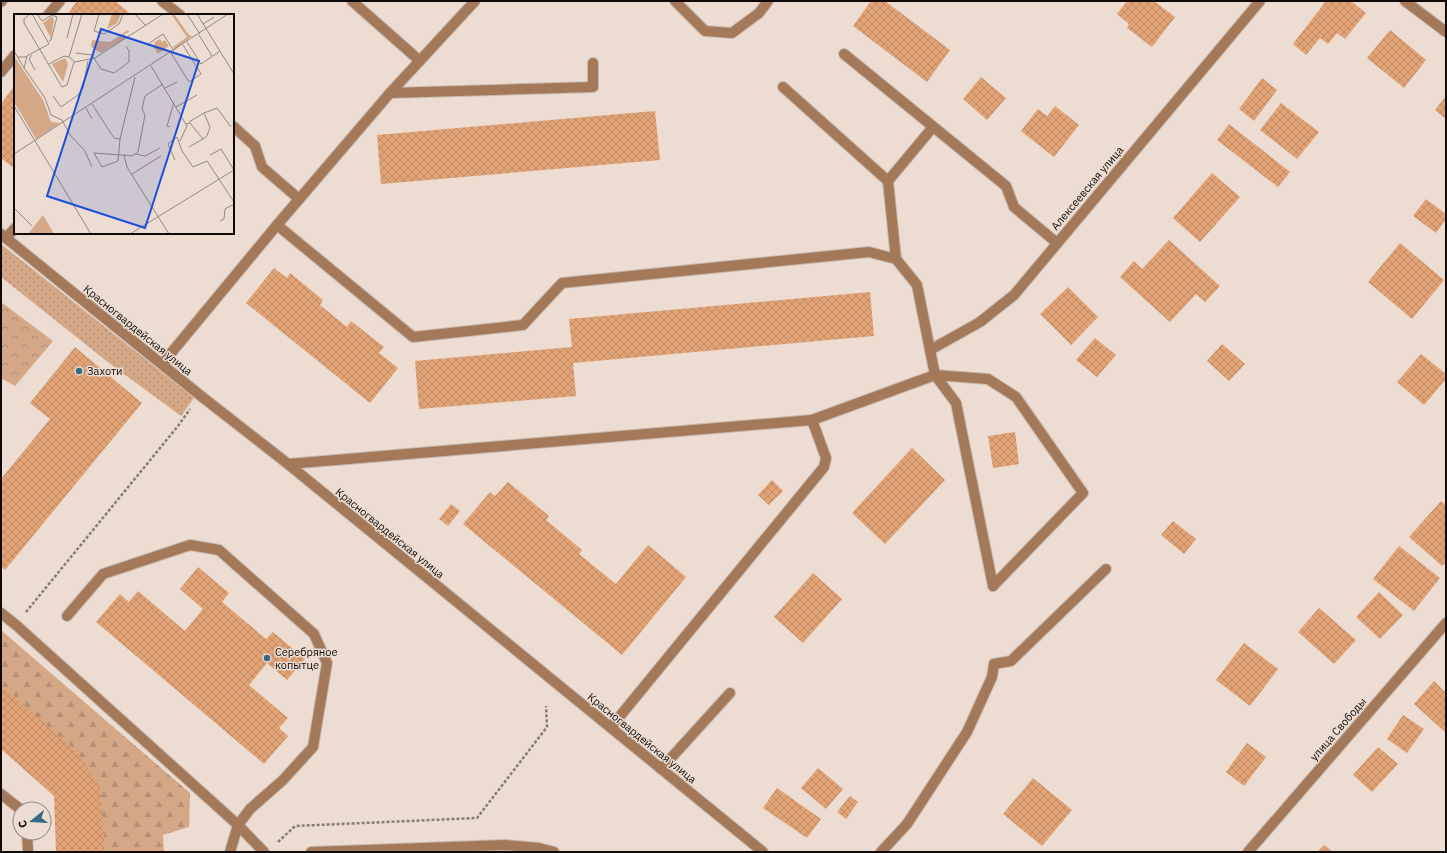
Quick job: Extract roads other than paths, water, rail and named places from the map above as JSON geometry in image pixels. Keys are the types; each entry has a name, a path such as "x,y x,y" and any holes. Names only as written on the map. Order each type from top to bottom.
{"street":[{"path":"49,14 60,1"},
{"path":"162,1 179,14"},
{"path":"352,1 420,61"},
{"path":"162,364 277,225 390,93 475,1"},
{"path":"675,1 705,31 732,33 759,13 768,1"},
{"name":"Алексеевская улица","path":"930,350 980,322 1014,295 1260,1"},
{"path":"1405,1 1446,32"},
{"path":"844,54 1006,186 1014,207 1057,243"},
{"path":"1,72 14,56"},
{"path":"390,93 594,87 593,63"},
{"path":"288,464 812,420 935,375 988,379 1016,397 1083,493 993,586 956,403 935,375 917,285 896,259 888,181 784,87"},
{"path":"888,181 933,126"},
{"path":"234,127 255,146 262,167 299,199"},
{"path":"277,225 413,337 523,325 562,283 869,252 896,259"},
{"path":"3,236 14,229"},
{"name":"Красногвардейская улица","path":"3,236 201,396 288,464 763,852"},
{"path":"611,728 824,467 826,458 812,420"},
{"path":"67,616 102,574 190,545 219,550 314,634 327,663 313,748 283,780 250,809 238,825 230,852"},
{"path":"881,852 907,824 967,732 992,677 994,664 1011,661 1106,569"},
{"path":"1,613 238,825 268,849"},
{"name":"улица Свободы","path":"1248,852 1446,622"},
{"path":"661,769 730,693"},
{"path":"1,794 12,803"},
{"path":"27,841 28,852"},
{"path":"311,852 505,845 539,848 554,852"}],"place":[{"name":"Захоти","path":"79,371"},
{"name":"Серебряное копытце","path":"267,658"}]}
